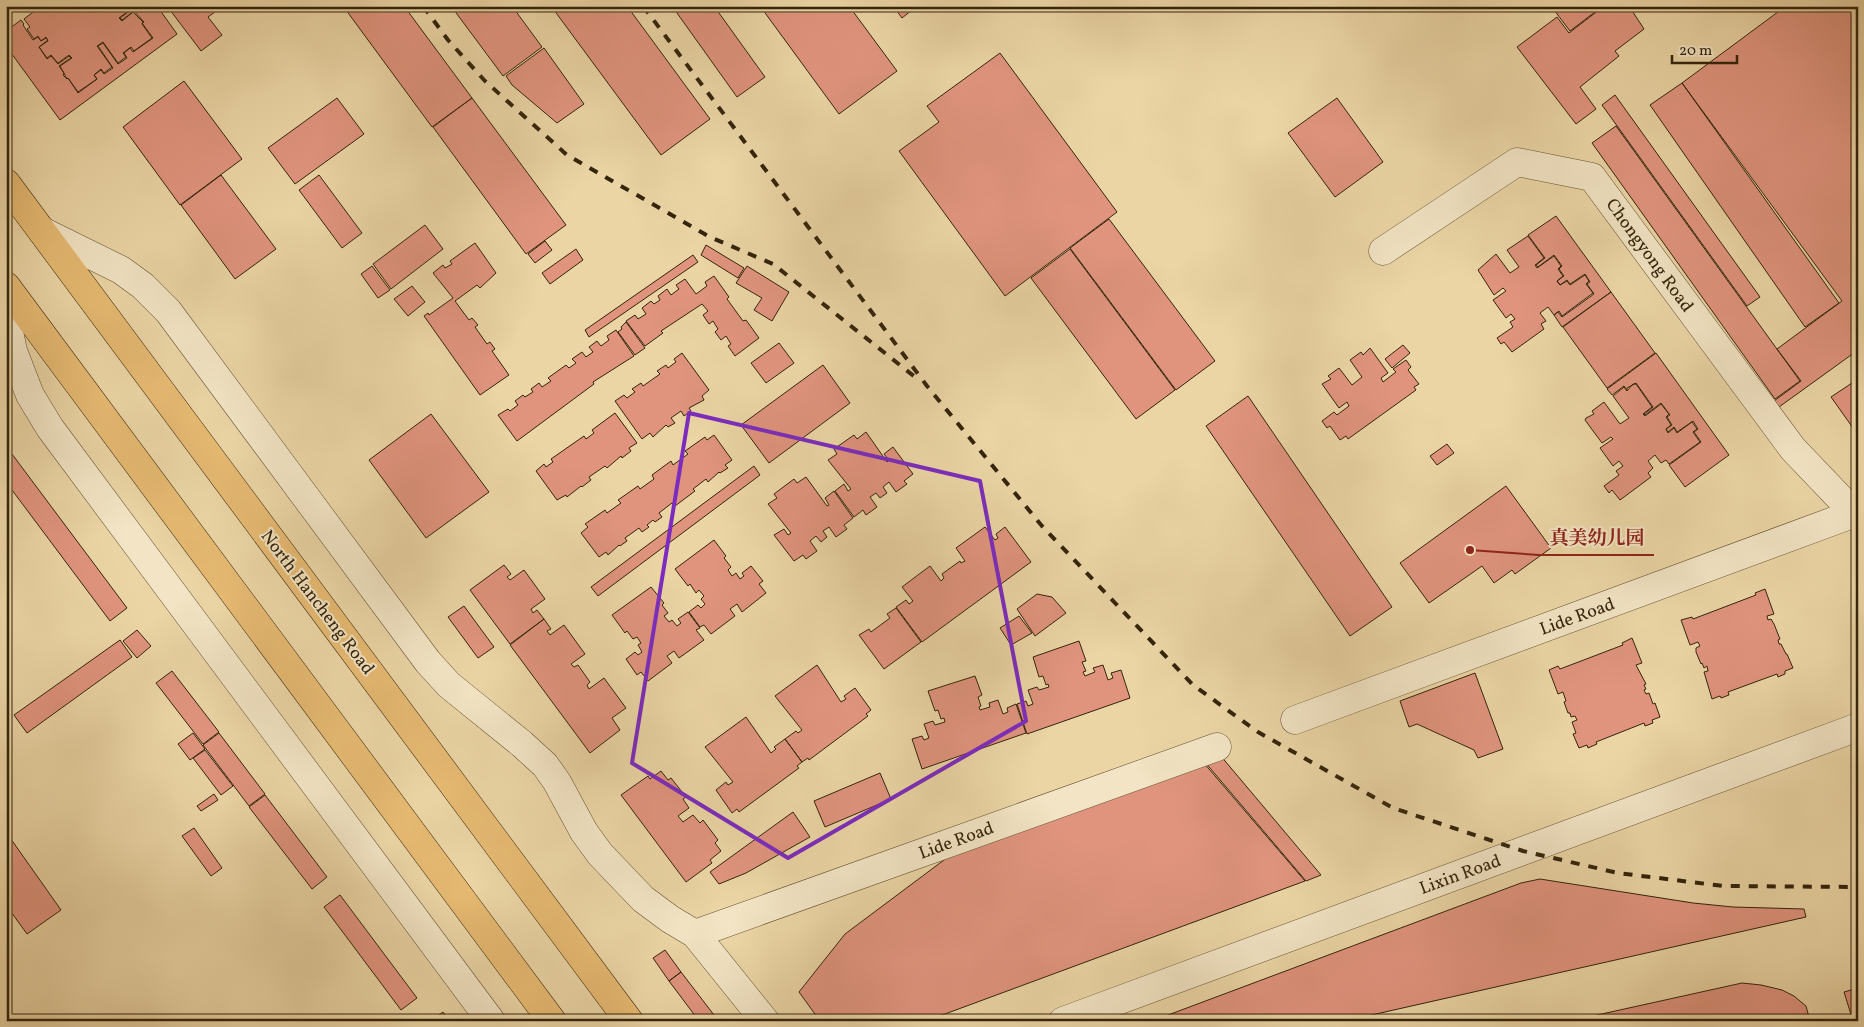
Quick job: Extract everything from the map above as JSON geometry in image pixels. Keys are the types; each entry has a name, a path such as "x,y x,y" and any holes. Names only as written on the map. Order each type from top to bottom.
{"main road":[{"name":"North Hancheng Road","path":"6,183 629,1021"},
{"path":"6,286 552,1021"}],"street":[{"name":"Chongyong Road","path":"1383,251 1517,162 1592,177 1793,449 1857,514"},
{"path":"42,231 121,270 143,286 168,311 428,662 449,685 545,765 557,782 584,832 620,876 643,899 670,919 695,934 765,1021"},
{"path":"6,317 13,351 30,395 50,428 491,1021"},
{"name":"Lide Road","path":"1296,720 1857,514"},
{"name":"Lixin Road","path":"1062,1021 1858,728"},
{"name":"Lide Road","path":"695,934 1216,747"}],"highlighted area":[{"path":"689,413 980,481 1026,721 788,858 632,763"}],"building":[{"path":"41,6 129,6 131,9 119,18 122,21 133,12 143,22 142,24 152,38 134,51 131,47 123,53 126,57 118,63 103,42 97,46 112,67 104,73 101,69 94,75 97,79 78,92 67,79 60,66 72,58 69,55 58,63 51,55 47,58 39,47 48,41 46,37 41,41 38,36 34,39 27,29 30,27 24,19"},
{"path":"131,6 157,6 177,34 60,120 6,46 6,31 21,20 33,40 38,37 41,41 46,38 48,40 39,47 47,59 51,56 58,64 69,56 71,58 59,66 64,73 63,75 68,78 78,93 97,79 94,75 101,70 104,74 113,68 98,46 103,43 118,64 127,58 124,53 130,48 133,52 153,38 142,23 144,22 134,11 122,20 120,18 132,9"},
{"path":"167,6 223,6 208,17 222,35 201,51"},
{"path":"343,6 404,6 472,98 432,127"},
{"path":"451,6 512,6 542,47 503,76"},
{"path":"551,6 627,6 710,119 661,155"},
{"path":"672,6 714,6 765,77 737,97"},
{"path":"760,6 849,6 897,71 839,114"},
{"path":"893,6 917,6 902,18"},
{"path":"1551,6 1603,6 1570,31"},
{"path":"1604,6 1629,6 1644,29 1615,51 1619,56 1580,87 1596,109 1576,124 1517,47 1557,17 1569,33"},
{"path":"1786,6 1855,6 1858,11 1858,350 1779,407 1774,401 1801,381 1777,349 1842,301 1682,83"},
{"path":"544,48 584,104 557,123 512,85 506,76"},
{"path":"1000,53 1117,212 1005,296 899,151 939,122 927,106"},
{"path":"184,81 242,159 180,205 123,127"},
{"path":"1682,83 1839,303 1805,327 1650,105"},
{"path":"1615,95 1760,297 1747,306 1602,105"},
{"path":"337,98 364,134 295,184 268,148"},
{"path":"472,98 566,225 526,254 433,127"},
{"path":"1337,98 1383,162 1335,197 1288,133"},
{"path":"1616,126 1800,381 1775,399 1592,143"},
{"path":"221,175 276,249 235,279 181,205"},
{"path":"319,175 362,233 342,248 299,190"},
{"path":"1556,216 1611,292 1562,327 1554,315 1558,312 1562,317 1594,294 1587,284 1590,282 1585,274 1570,284 1567,280 1560,285 1557,281 1564,276 1559,269 1562,266 1554,255 1538,267 1536,265 1545,258 1528,235"},
{"path":"1109,219 1215,361 1176,390 1070,248"},
{"path":"425,225 443,249 391,289 373,264"},
{"path":"1528,236 1544,258 1535,265 1537,268 1554,256 1561,266 1558,269 1563,276 1557,281 1560,285 1567,281 1570,285 1585,275 1589,281 1586,284 1593,293 1562,316 1559,311 1554,315 1548,307 1540,313 1546,321 1541,324 1544,329 1512,352 1504,342 1501,344 1497,338 1513,327 1510,322 1515,319 1511,314 1506,318 1493,300 1506,291 1503,288 1494,295 1478,270 1496,254 1510,273 1519,267 1507,250"},
{"path":"545,241 552,250 535,263 528,254"},
{"path":"475,243 496,273 480,288 477,285 455,301 469,320 472,318 478,325 475,327 487,344 490,342 495,349 492,351 509,375 480,395 424,316 428,313 429,315 453,298 433,273 443,265 445,268 452,264 450,261"},
{"path":"706,245 744,268 738,278 701,255"},
{"path":"576,249 583,260 550,284 542,273"},
{"path":"1070,249 1175,390 1136,419 1031,278"},
{"path":"693,255 698,262 589,337 585,330"},
{"path":"372,266 390,290 378,298 361,274"},
{"path":"747,266 789,292 772,321 754,310 762,298 736,283"},
{"path":"714,276 729,297 727,299 743,321 746,320 759,338 735,356 728,346 731,344 726,336 721,340 715,332 718,329 713,321 709,324 703,315 708,311 702,304 661,331 663,333 645,346 626,321 635,315 638,319 646,314 642,308 651,301 654,304 660,300 658,296 667,289 671,295 679,289 676,285 685,279 696,294 707,286 705,282"},
{"path":"412,286 425,302 408,316 394,299"},
{"path":"1611,292 1655,353 1607,388 1563,327"},
{"path":"626,322 645,348 635,355 618,332"},
{"path":"616,330 634,356 593,382 594,384 517,441 498,415 508,409 510,411 518,405 515,401 523,395 525,397 533,392 531,389 539,383 542,387 551,381 548,378 566,365 569,368 576,363 572,359 582,352 586,357 593,352 589,347 597,341 601,346 609,340 607,336"},
{"path":"779,343 794,363 766,383 751,363"},
{"path":"1403,345 1410,353 1392,368 1385,359"},
{"path":"1370,348 1388,373 1381,378 1383,382 1396,372 1393,369 1406,360 1411,367 1408,370 1419,384 1414,387 1416,390 1348,439 1346,436 1340,440 1330,426 1327,428 1322,421 1334,412 1337,415 1349,406 1347,402 1339,408 1322,384 1331,379 1328,376 1339,368 1352,385 1362,377 1350,360 1361,352 1363,355"},
{"path":"682,353 709,390 702,396 704,400 689,408 691,411 684,416 681,411 671,418 675,423 668,427 666,425 653,437 650,433 642,439 615,401 624,395 627,398 635,392 632,389 641,383 643,386 660,374 657,371 666,365 668,368 676,362 674,359"},
{"path":"1656,353 1729,455 1685,487 1669,465 1701,442 1694,432 1698,429 1693,421 1677,432 1674,427 1668,432 1666,429 1672,425 1667,417 1670,415 1661,403 1645,415 1653,407 1636,383 1627,388 1627,390 1624,386 1612,395 1607,389"},
{"path":"823,365 850,403 769,463 741,425"},
{"path":"1858,379 1858,435 1831,397"},
{"path":"1633,384 1636,384 1652,407 1643,414 1645,416 1661,404 1669,414 1666,417 1671,425 1666,429 1668,433 1674,428 1677,433 1692,422 1697,429 1693,432 1700,442 1669,464 1666,460 1661,463 1655,455 1648,461 1653,468 1648,473 1651,477 1620,500 1612,490 1609,493 1604,486 1619,475 1616,471 1623,466 1619,461 1613,466 1600,448 1613,439 1611,437 1602,443 1585,420 1594,414 1592,411 1604,402 1620,424 1629,418 1613,396 1624,387 1627,391"},
{"path":"1248,396 1392,607 1350,636 1206,426"},
{"path":"615,413 637,443 629,448 631,451 622,458 621,456 607,468 605,466 589,477 591,480 582,487 567,497 566,495 557,500 536,471 544,464 546,467 553,462 551,459 584,436 586,439 594,433 592,430"},
{"path":"431,414 489,492 426,538 369,460"},
{"path":"866,432 887,462 889,460 884,454 893,447 913,474 904,481 907,484 896,492 889,482 883,487 887,493 880,498 876,493 870,497 877,507 866,515 863,510 854,517 835,491 844,484 848,491 851,489 828,460 837,454 834,449 854,435 857,439"},
{"path":"714,435 732,460 725,465 728,468 719,472 708,482 706,479 693,489 695,491 675,506 672,503 659,513 662,517 655,522 653,520 647,525 649,527 642,532 639,528 625,538 627,541 619,545 608,555 606,552 599,557 581,533 588,527 585,524 605,510 607,513 621,503 618,500 638,486 640,489 654,479 652,475 671,461 673,465 688,454 685,451 705,437 707,440"},
{"path":"1447,444 1454,453 1437,465 1430,456"},
{"path":"6,446 127,608 110,621 6,482"},
{"path":"754,466 760,475 598,596 591,587"},
{"path":"806,477 827,506 829,505 825,498 834,491 853,518 844,525 847,529 836,537 829,527 823,531 827,537 821,542 816,536 810,541 817,551 806,559 803,555 794,561 774,535 784,529 788,535 791,533 768,504 777,498 774,494 794,479 797,483"},
{"path":"1506,486 1551,548 1515,574 1512,570 1494,583 1482,566 1429,603 1400,563"},
{"path":"985,527 995,540 998,538 996,534 1005,527 1031,562 922,642 896,607 906,600 909,604 913,601 902,587 930,566 941,581 944,578 942,574 960,561 961,563 965,561 956,548"},
{"path":"714,540 726,556 724,558 731,567 728,570 732,576 736,573 740,579 744,576 742,573 751,566 763,581 759,584 766,593 742,612 737,604 730,609 735,616 711,634 704,625 700,627 689,612 698,605 701,608 705,604 701,599 704,596 699,590 696,593 690,584 688,586 675,569"},
{"path":"504,565 511,574 507,577 510,580 524,570 545,599 531,609 533,613 537,610 544,619 510,644 470,590"},
{"path":"651,587 664,603 662,605 668,613 664,616 669,622 672,620 677,626 681,623 678,619 688,612 700,628 696,630 704,640 679,658 674,651 667,656 672,663 648,681 641,672 637,675 626,659 635,652 638,655 642,652 638,645 641,643 637,637 633,639 627,631 625,633 612,615"},
{"path":"1765,589 1774,614 1767,616 1768,620 1771,619 1774,624 1780,639 1778,640 1779,644 1781,644 1787,654 1793,668 1785,671 1785,674 1778,677 1777,674 1728,692 1729,695 1712,699 1704,672 1708,671 1707,666 1704,668 1696,652 1696,648 1700,646 1698,642 1690,645 1681,620 1692,617 1693,619 1756,595 1755,593"},
{"path":"1037,594 1052,597 1066,613 1035,636 1017,609"},
{"path":"464,606 494,647 478,658 448,617"},
{"path":"896,608 921,642 884,669 859,635 869,629 871,632 890,618 887,614"},
{"path":"1019,616 1032,633 1011,645 1000,628"},
{"path":"544,619 551,629 547,631 550,635 564,625 585,654 571,664 574,667 578,665 590,682 587,685 589,689 604,678 626,708 612,718 620,730 590,753 510,645"},
{"path":"137,630 151,646 137,658 123,641"},
{"path":"1632,638 1642,663 1636,665 1646,684 1644,685 1646,689 1644,690 1646,694 1649,693 1653,704 1655,703 1660,717 1652,720 1653,723 1645,726 1644,723 1596,742 1597,744 1588,748 1587,745 1579,748 1573,734 1576,733 1572,722 1577,720 1575,716 1571,717 1570,713 1568,713 1563,692 1558,694 1549,670 1558,666 1560,669 1623,645 1622,643"},
{"path":"120,640 132,657 27,733 14,715"},
{"path":"1079,641 1086,661 1082,662 1086,671 1083,672 1085,676 1095,672 1093,668 1103,665 1108,680 1113,678 1111,673 1121,670 1130,698 1027,734 1017,704 1026,701 1028,706 1033,704 1028,690 1037,687 1039,690 1049,687 1048,684 1046,685 1043,676 1039,677 1033,657"},
{"path":"817,665 841,702 846,699 844,696 855,688 871,710 866,714 868,716 809,760 808,758 802,762 785,739 796,731 798,733 802,730 775,696"},
{"path":"172,671 219,732 203,744 156,683"},
{"path":"1475,673 1503,749 1478,758 1474,750 1417,724 1409,727 1400,701"},
{"path":"975,676 982,695 978,697 981,706 979,707 980,710 990,707 989,703 998,700 1003,714 1008,712 1007,708 1016,704 1026,733 922,769 912,739 922,736 924,740 929,738 924,724 933,721 935,725 945,722 944,718 941,719 938,710 935,711 928,691"},
{"path":"746,717 771,753 776,749 774,747 785,739 802,762 797,766 799,768 739,812 737,809 732,813 716,790 726,782 728,785 733,782 705,747"},
{"path":"193,733 205,749 190,760 178,744"},
{"path":"219,733 265,794 249,806 203,745"},
{"path":"205,750 233,786 221,795 193,758"},
{"path":"1220,755 1321,875 1306,881 1204,761"},
{"path":"1203,762 1305,881 926,1021 820,1021 799,992 845,934 956,851"},
{"path":"661,771 668,780 671,778 686,797 683,799 689,808 678,816 683,822 693,815 700,823 703,820 718,840 715,843 721,851 710,860 712,863 686,882 621,795 648,776 650,779"},
{"path":"880,773 891,799 825,827 814,801"},
{"path":"214,794 218,800 201,811 197,806"},
{"path":"265,795 327,877 312,889 249,807"},
{"path":"793,812 810,837 746,873 719,884 710,872"},
{"path":"194,828 222,868 211,876 182,836"},
{"path":"6,832 61,910 27,934 6,905"},
{"path":"1540,879 1693,903 1733,907 1804,909 1806,917 1345,1021 1152,1021 1521,883"},
{"path":"340,895 417,998 401,1010 324,907"},
{"path":"665,950 681,972 669,981 653,958"},
{"path":"681,972 714,1015 708,1021 699,1021 669,981"},
{"path":"1742,983 1782,990 1794,996 1806,1006 1810,1021 1570,1021"},
{"path":"1858,988 1858,1021 1853,1021 1844,992"},
{"path":"443,1012 449,1021 431,1021"}],"railway":[{"path":"423,6 448,40 485,81 567,155 710,237 773,264 915,377"},
{"path":"643,6 927,386 1042,526 1193,685 1258,732 1393,808 1523,851 1618,873 1723,886 1858,887"}],"place":[{"name":"真美幼儿园","path":"1470,550"}]}
